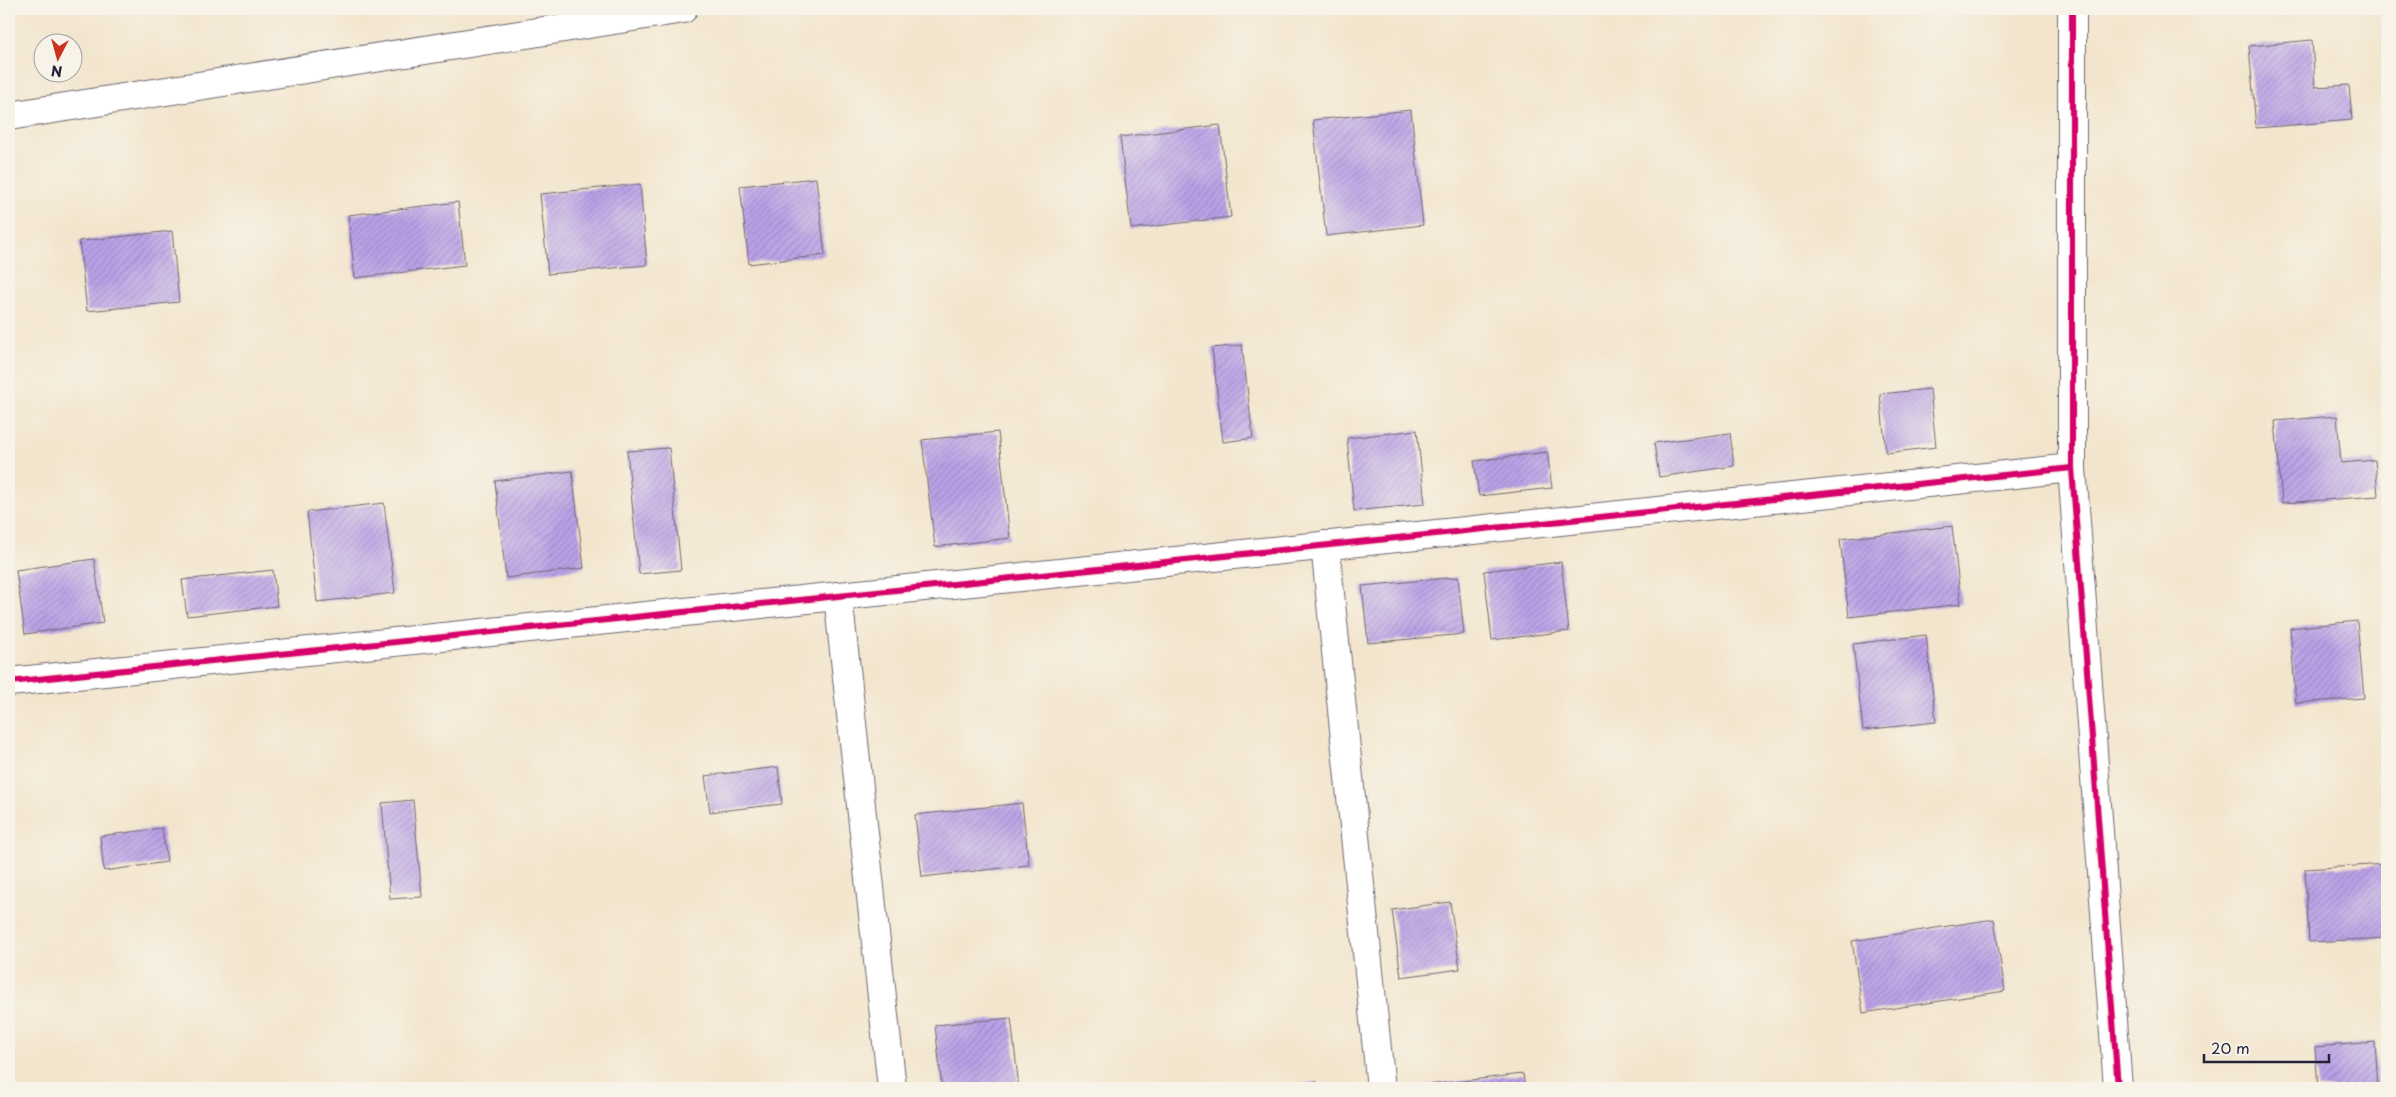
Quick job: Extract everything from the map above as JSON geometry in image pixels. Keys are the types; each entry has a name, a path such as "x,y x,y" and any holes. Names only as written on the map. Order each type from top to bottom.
{"street":[{"path":"9,116 683,9"},
{"path":"2072,9 2072,468 2118,1088"},
{"path":"9,682 2072,468"},
{"path":"1325,545 1381,1088"},
{"path":"838,596 892,1088"}],"building":[{"path":"2312,40 2315,87 2349,85 2352,120 2256,128 2249,46"},
{"path":"1411,110 1423,225 1326,236 1313,120"},
{"path":"1220,125 1231,217 1131,229 1120,137"},
{"path":"816,178 825,255 749,264 740,186"},
{"path":"640,184 647,265 548,274 540,194"},
{"path":"458,202 465,265 355,278 348,215"},
{"path":"172,231 179,302 87,311 79,241"},
{"path":"1242,345 1253,438 1223,442 1212,348"},
{"path":"1930,389 1936,447 1886,453 1880,394"},
{"path":"2337,416 2341,463 2375,460 2378,496 2282,503 2275,421"},
{"path":"1417,430 1425,504 1354,511 1347,438"},
{"path":"998,432 1010,538 935,547 922,440"},
{"path":"1730,433 1734,466 1659,477 1654,443"},
{"path":"669,448 681,570 639,574 627,451"},
{"path":"1547,452 1552,488 1479,496 1474,461"},
{"path":"572,471 584,568 506,578 495,481"},
{"path":"384,503 395,593 317,602 307,512"},
{"path":"1952,526 1961,604 1849,617 1840,539"},
{"path":"94,559 103,623 25,634 16,570"},
{"path":"1561,562 1569,631 1492,640 1484,571"},
{"path":"273,570 277,606 187,616 182,580"},
{"path":"1458,577 1464,634 1368,643 1362,586"},
{"path":"2357,621 2364,698 2296,703 2290,628"},
{"path":"1926,635 1936,722 1863,730 1853,644"},
{"path":"778,767 782,804 710,812 705,776"},
{"path":"413,800 422,897 390,899 382,803"},
{"path":"1022,803 1029,865 922,877 915,815"},
{"path":"162,828 167,862 104,871 100,836"},
{"path":"2387,864 2387,938 2309,942 2305,869"},
{"path":"1450,902 1460,969 1401,977 1392,910"},
{"path":"1994,919 2005,991 1863,1013 1852,941"},
{"path":"1011,1018 1019,1088 942,1088 935,1025"},
{"path":"2375,1042 2378,1088 2318,1088 2315,1047"},
{"path":"1523,1074 1525,1088 1410,1088 1410,1087"},
{"path":"1317,1082 1318,1088 1275,1088 1275,1087"}],"cycle path":[{"path":"2072,9 2072,468 2118,1088"},
{"path":"9,682 2072,468"}]}
